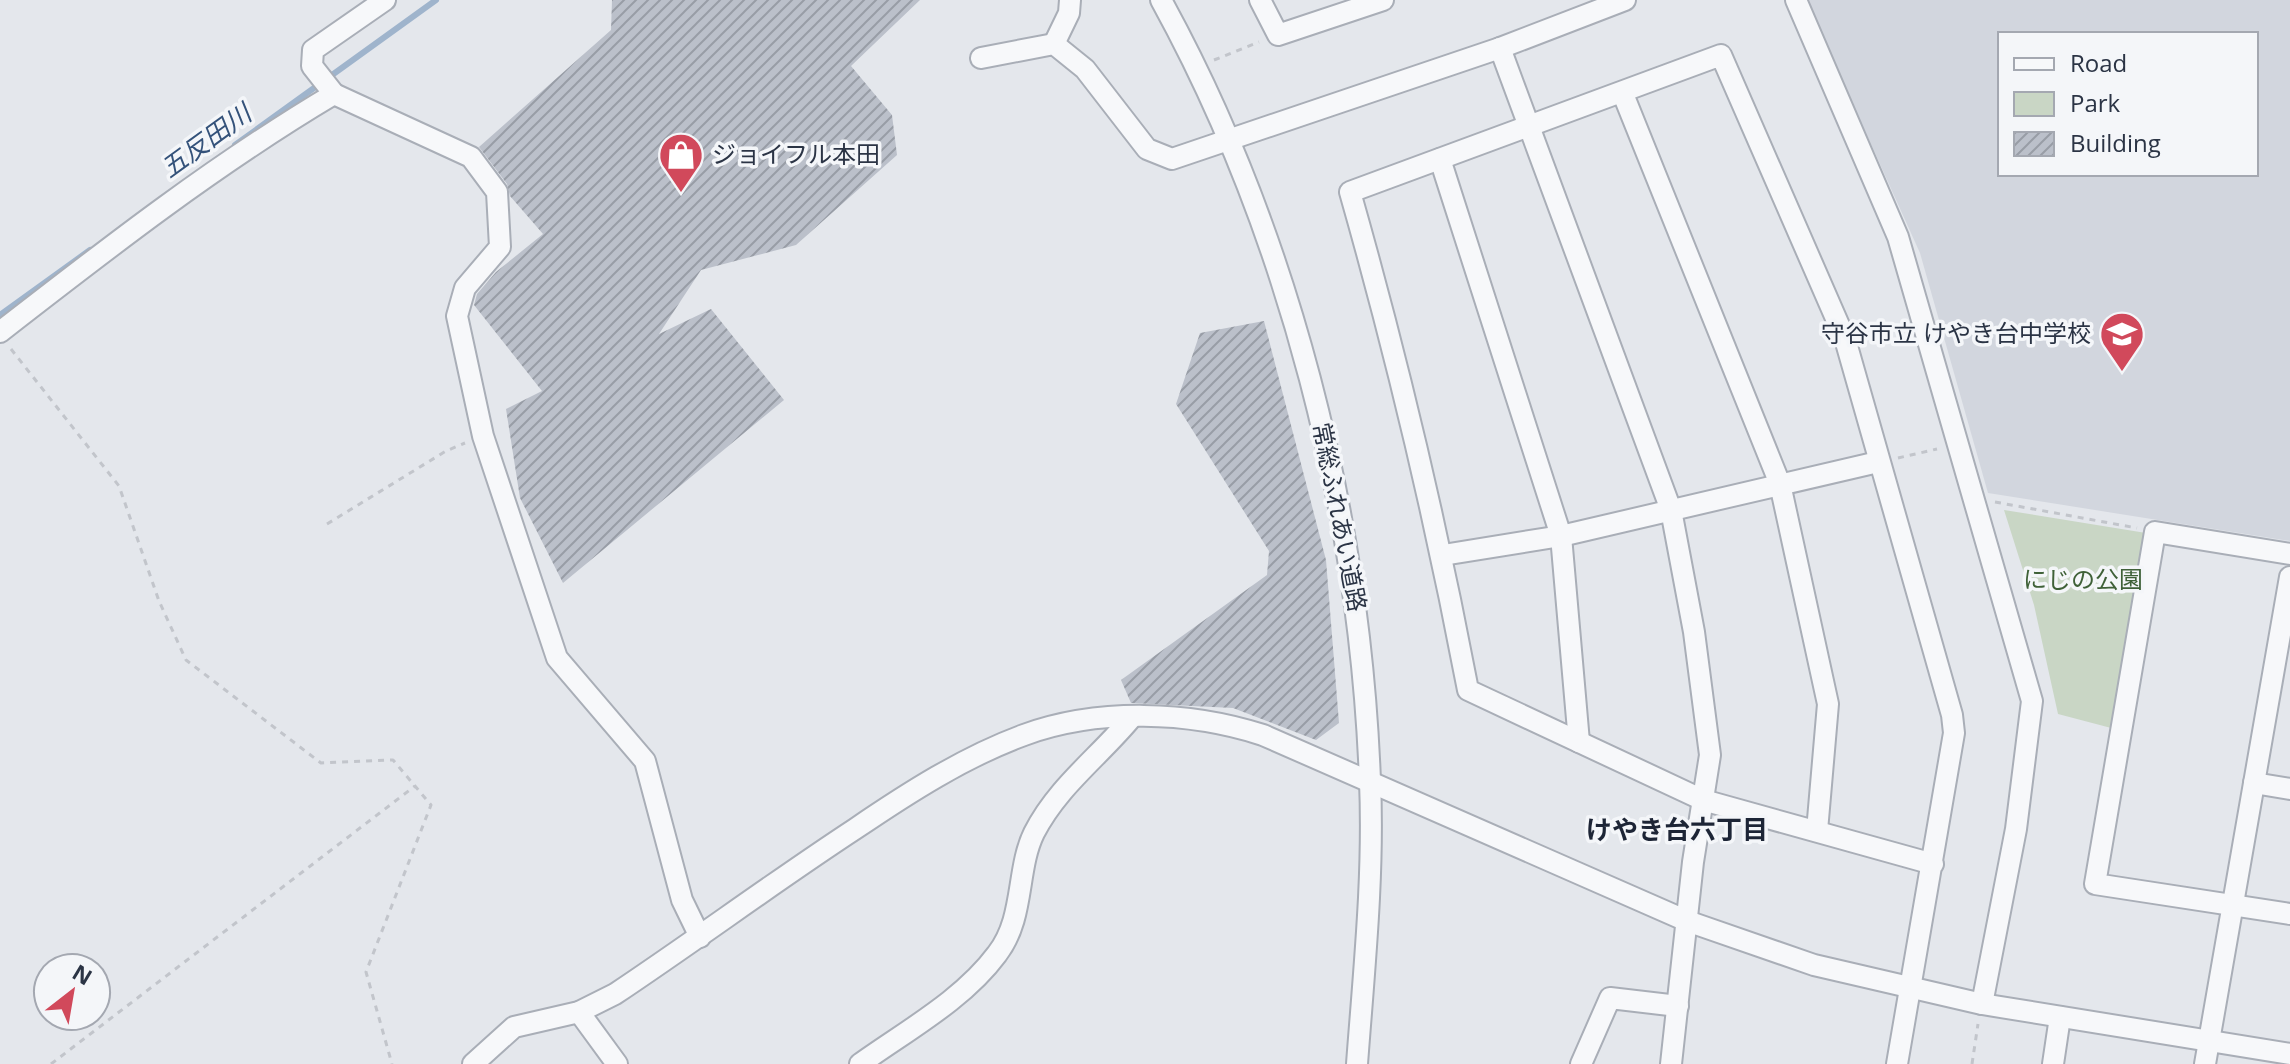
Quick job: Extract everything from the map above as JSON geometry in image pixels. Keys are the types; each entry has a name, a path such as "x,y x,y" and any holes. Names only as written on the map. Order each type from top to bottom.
{"street":[{"path":"385,0 313,50 312,66 334,94 471,157 497,192 500,247 465,288 457,316 483,436 557,658 645,761 682,900 700,937"},
{"path":"1054,44 1069,13 1070,0"},
{"name":"常総ふれあい道路","path":"1161,0 1196,68 1228,141 1312,382 1338,498 1357,603 1371,782 1366,952 1357,1064"},
{"path":"1260,0 1278,35 1383,0"},
{"path":"981,58 1054,44 1085,69 1147,149 1172,159 1500,48 1625,0"},
{"path":"1796,0 1898,237 2032,701 2016,829 1982,1004"},
{"path":"1500,48 1671,510 1694,632 1710,755 1671,1064"},
{"path":"1897,1064 1933,864 1954,733 1952,715 1845,339 1721,55 1623,94 1350,192 1396,354 1443,555 1468,690 1703,800 1933,864"},
{"path":"5,339 121,239 282,125 334,94"},
{"path":"1623,94 1780,484 1828,704 1817,831"},
{"path":"1440,159 1561,536 1579,742"},
{"path":"1443,555 1561,536 1878,462"},
{"path":"2290,554 2155,532 2095,884 2290,914"},
{"path":"2205,1064 2254,783 2283,656 2290,577"},
{"path":"860,1064 951,999 998,954 1018,910 1033,835 1061,789 1132,717"},
{"path":"473,1064 514,1027 579,1012 615,994 901,798 984,751 1027,734 1075,722 1132,717 1198,719 1240,728 1687,921 1814,965 1982,1004 2290,1054"},
{"path":"2254,783 2290,789"},
{"path":"1581,1064 1610,998 1678,1006"},
{"path":"579,1012 617,1064"},
{"path":"2053,1064 2060,1017"}],"path":[{"path":"1196,68 1278,35"},
{"path":"5,339 119,486 159,601 186,660 321,763 393,760 431,805 366,972 392,1064"},
{"path":"327,524 446,451 483,436"},
{"path":"1878,462 1958,445"},
{"path":"1972,497 2155,532"},
{"path":"51,1064 415,786"},
{"path":"1972,1064 1982,1004"}],"shaded area":[{"name":"守谷市立 けやき台中学校","path":"1806,0 2290,0 2290,541 1988,493 1920,253"}],"green space":[{"name":"にじの公園","path":"2004,510 2146,533 2115,729 2058,714 2034,605"}],"building":[{"name":"ジョイフル本田","path":"612,0 920,0 851,66 892,115 897,155 796,245 701,270 659,334 711,309 784,400 563,583 520,498 506,409 542,391 474,305 477,294 496,272 543,234 510,196 507,184 479,147 611,30"},
{"path":"1264,321 1326,560 1339,723 1316,740 1233,708 1131,703 1121,680 1267,575 1269,551 1176,404 1200,333"}],"waterway":[{"name":"五反田川","path":"235,145 436,0"},
{"name":"五反田川","path":"0,315 90,250"}],"place":[{"name":"ジョイフル本田","path":"681,194"},
{"name":"守谷市立 けやき台中学校","path":"2122,373"}],"district":[{"name":"けやき台六丁目","path":"1677,830"}]}
